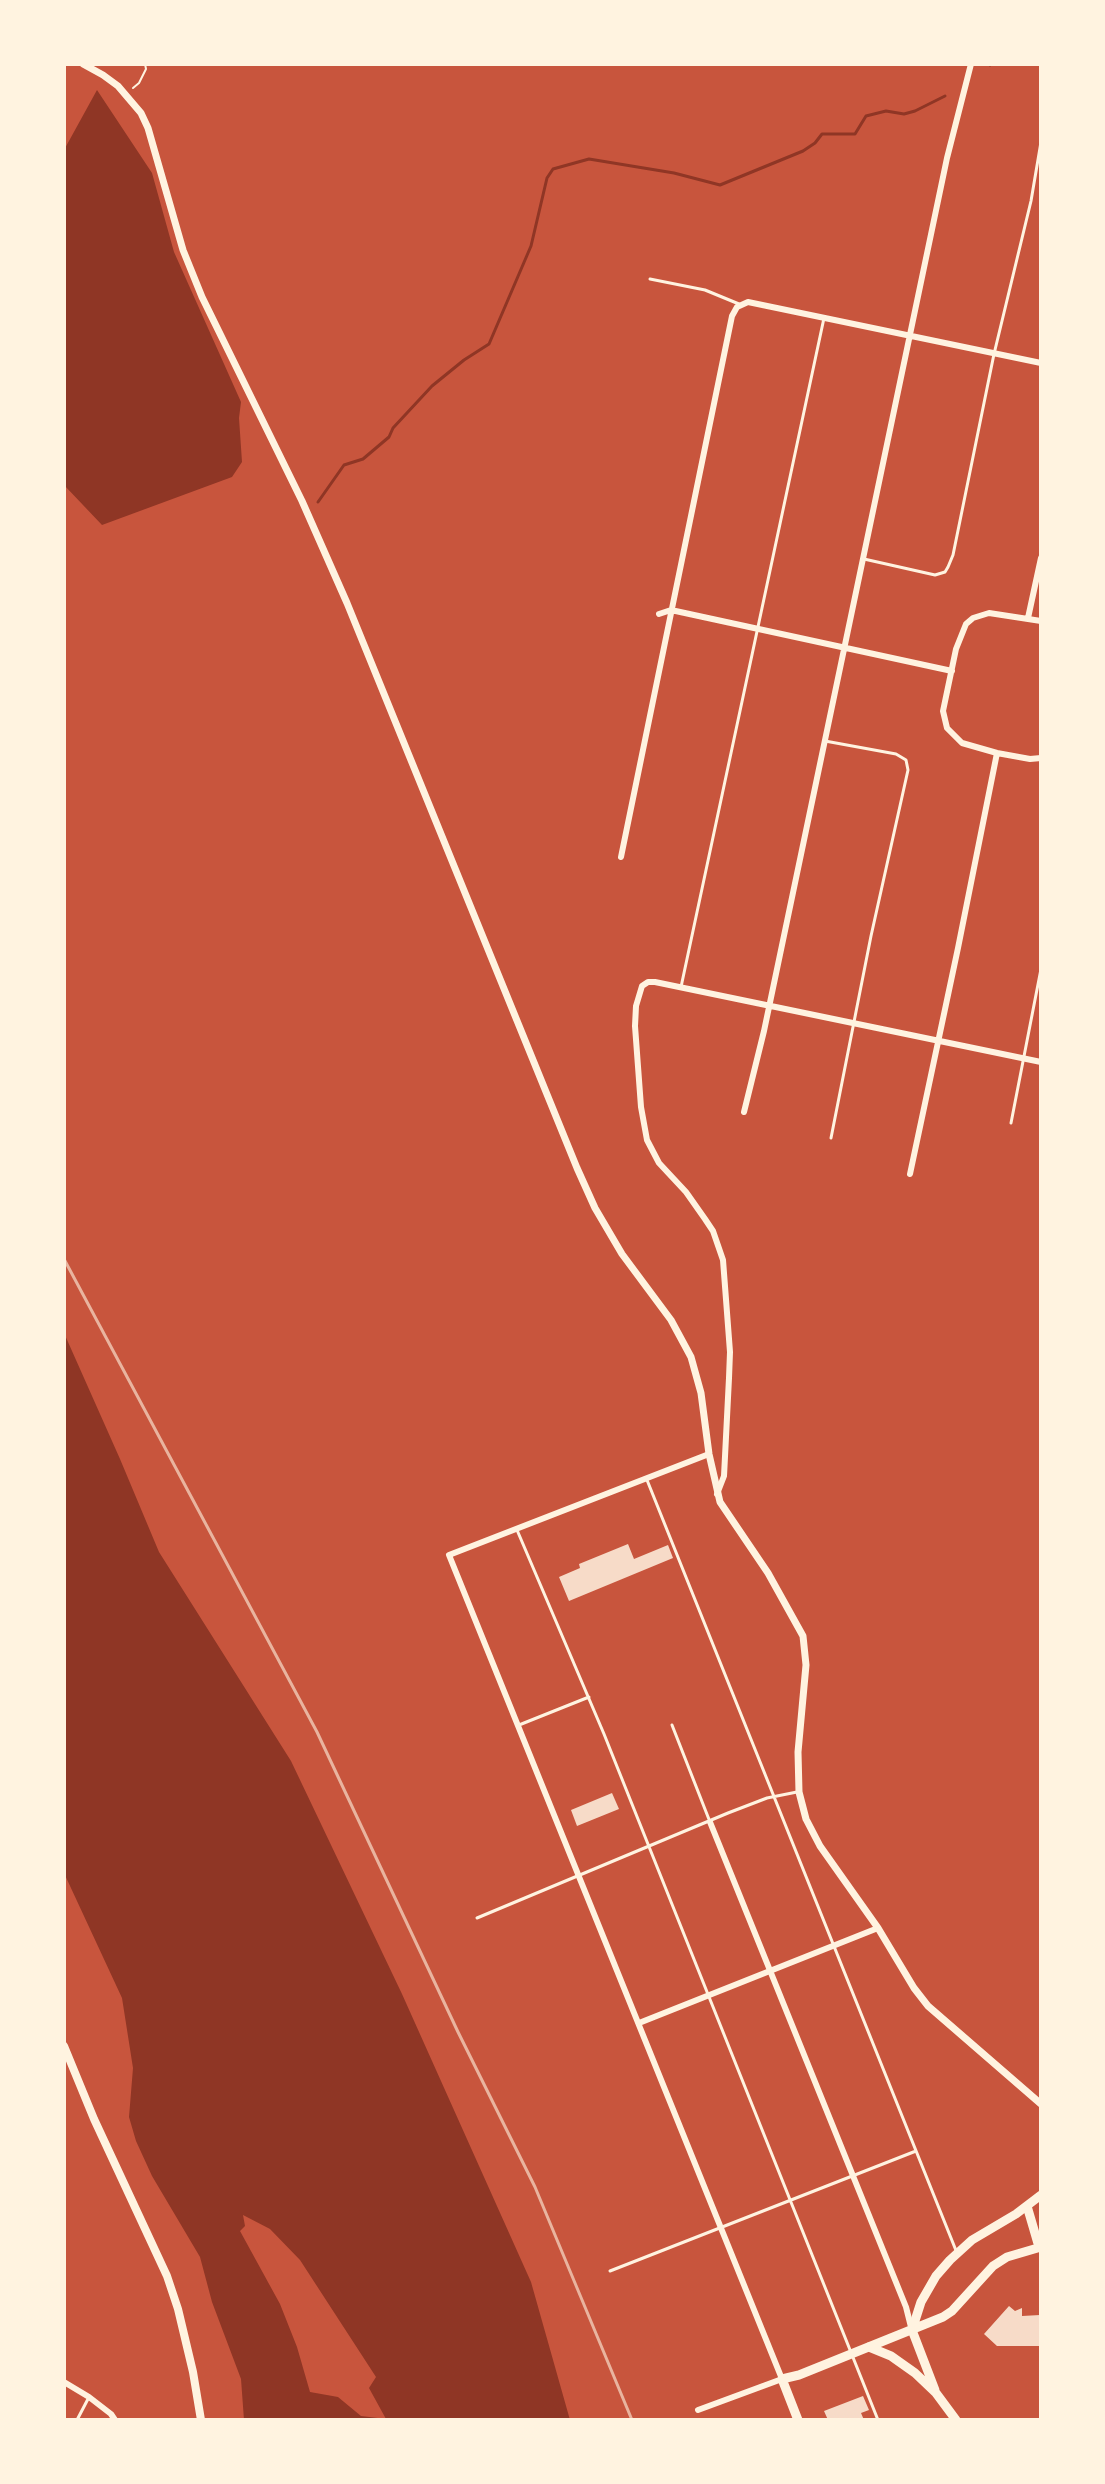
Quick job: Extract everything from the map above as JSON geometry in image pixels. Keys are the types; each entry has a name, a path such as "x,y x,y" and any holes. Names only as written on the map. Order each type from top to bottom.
{"main road":[{"path":"64,2046 94,2119 167,2276 193,2372 201,2420"},
{"path":"936,2393 912,2330 930,2286 957,2253 980,2234 1041,2195"},
{"path":"798,2420 782,2379 799,2375 948,2314 1001,2261 1040,2247 1027,2206"},
{"path":"869,2347 891,2356 915,2373 936,2393 956,2420"}],"street":[{"path":"83,64 103,75 141,113 155,145 183,250 202,297 341,589 577,1168 622,1254 671,1320 691,1357 701,1393 717,1494 724,1511 768,1573 803,1636 806,1665 798,1752 799,1792 806,1819 816,1839 928,2006 1041,2104"},
{"path":"744,1112 947,158 971,64"},
{"path":"621,857 732,316 739,304 748,302 1041,363"},
{"path":"1028,618 1041,558"},
{"path":"659,614 671,610 952,671"},
{"path":"1041,621 989,613 973,618 962,630 943,711 947,728 962,743 997,753 1041,758"},
{"path":"910,1174 997,753"},
{"path":"717,1494 724,1476 730,1352 723,1260 705,1219 686,1192 659,1163 647,1140 643,1126 635,1026 641,988 655,982 1041,1062"},
{"path":"698,2410 782,2379 449,1555 709,1454"},
{"path":"710,1822 906,2307 912,2330"},
{"path":"639,2023 878,1928"},
{"path":"64,2382 89,2397 115,2420"}],"lane":[{"path":"864,559 935,575 945,572 948,567 1031,201 1041,142"},
{"path":"650,279 705,290 739,304"},
{"path":"681,987 824,318"},
{"path":"825,741 896,754 908,764 831,1138"},
{"path":"1011,1123 1041,969"},
{"path":"646,1478 957,2253"},
{"path":"516,1529 589,1697 878,2420"},
{"path":"519,1725 589,1697"},
{"path":"672,1725 710,1822"},
{"path":"477,1918 774,1796 799,1792"},
{"path":"610,2271 917,2151"},
{"path":"77,2420 89,2397"}],"path":[{"path":"126,95 139,83 146,69 145,64"}],"shaded area":[{"path":"97,90 152,173 174,252 241,402 242,462 232,477 102,525 64,485 64,150"},
{"path":"64,1333 159,1552 291,1761 402,1994 531,2282 570,2420 244,2420 241,2379 212,2302 200,2257 152,2176 129,2117 133,2068 122,1998 64,1873","holes":["243,2215 270,2229 300,2260 376,2377 369,2388 386,2419 361,2416 338,2397 310,2392 280,2304 240,2231 245,2226"]}],"building":[{"path":"628,1544 634,1559 668,1545 673,1558 569,1601 559,1577 580,1568 579,1564"},
{"path":"612,1793 619,1809 577,1826 571,1810"},
{"path":"1009,2306 1015,2311 1022,2308 1022,2316 1040,2315 1040,2346 997,2346 984,2334"},
{"path":"863,2396 869,2410 861,2413 864,2420 828,2420 824,2411"}],"waterway":[{"path":"318,502 344,465 363,459 389,437 393,428 432,386 489,344 531,246 547,178 553,169 589,159 674,173 720,185 803,151 822,134 855,134 866,116 886,111 904,114 945,96"}],"railway":[{"path":"64,1259 317,1732 458,2032 535,2187 632,2420"}]}
